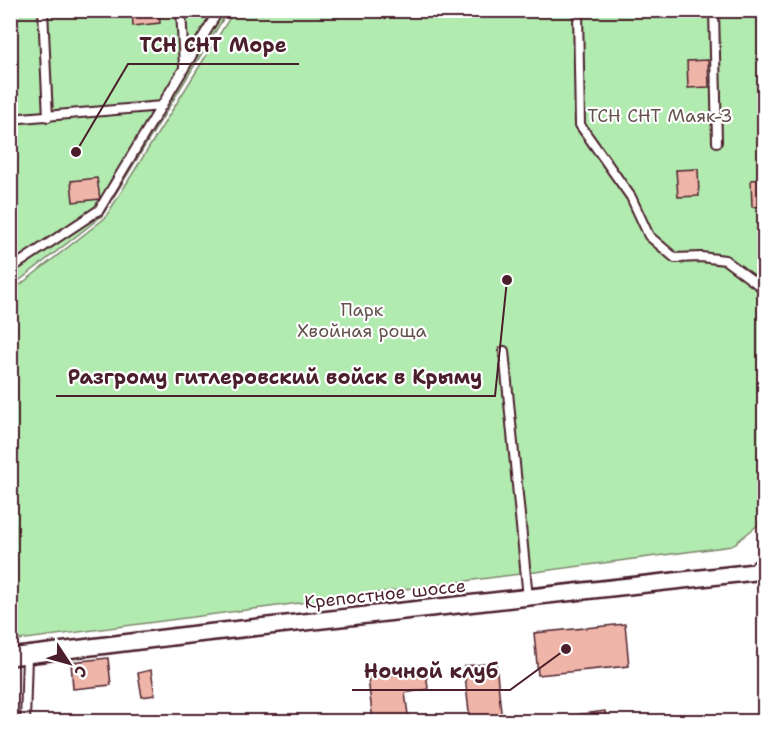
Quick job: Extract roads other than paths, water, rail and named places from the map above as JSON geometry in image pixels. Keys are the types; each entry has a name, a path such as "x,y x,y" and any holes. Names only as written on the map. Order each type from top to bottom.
{"street":[{"name":"Крепостное шоссе","path":"10,657 765,571"}],"lane":[{"path":"43,10 48,117"},
{"path":"181,10 184,67"},
{"path":"10,269 99,210 219,10"},
{"path":"578,10 580,125 632,197 649,236 675,258 701,256 725,260 765,289"},
{"path":"714,10 717,142"},
{"path":"10,119 162,106"},
{"path":"504,351 528,598"},
{"path":"747,573 765,559"},
{"path":"25,722 27,655"}],"place":[{"name":"ТСН СНТ Море","path":"76,152"},
{"name":"Разгрому гитлеровский войск в Крыму","path":"507,280"},
{"name":"Ночной клуб","path":"566,649"}],"park label":[{"name":"ТСН СНТ Маяк-3","path":"660,116"},
{"name":"Парк Хвойная роща","path":"362,320"}]}
